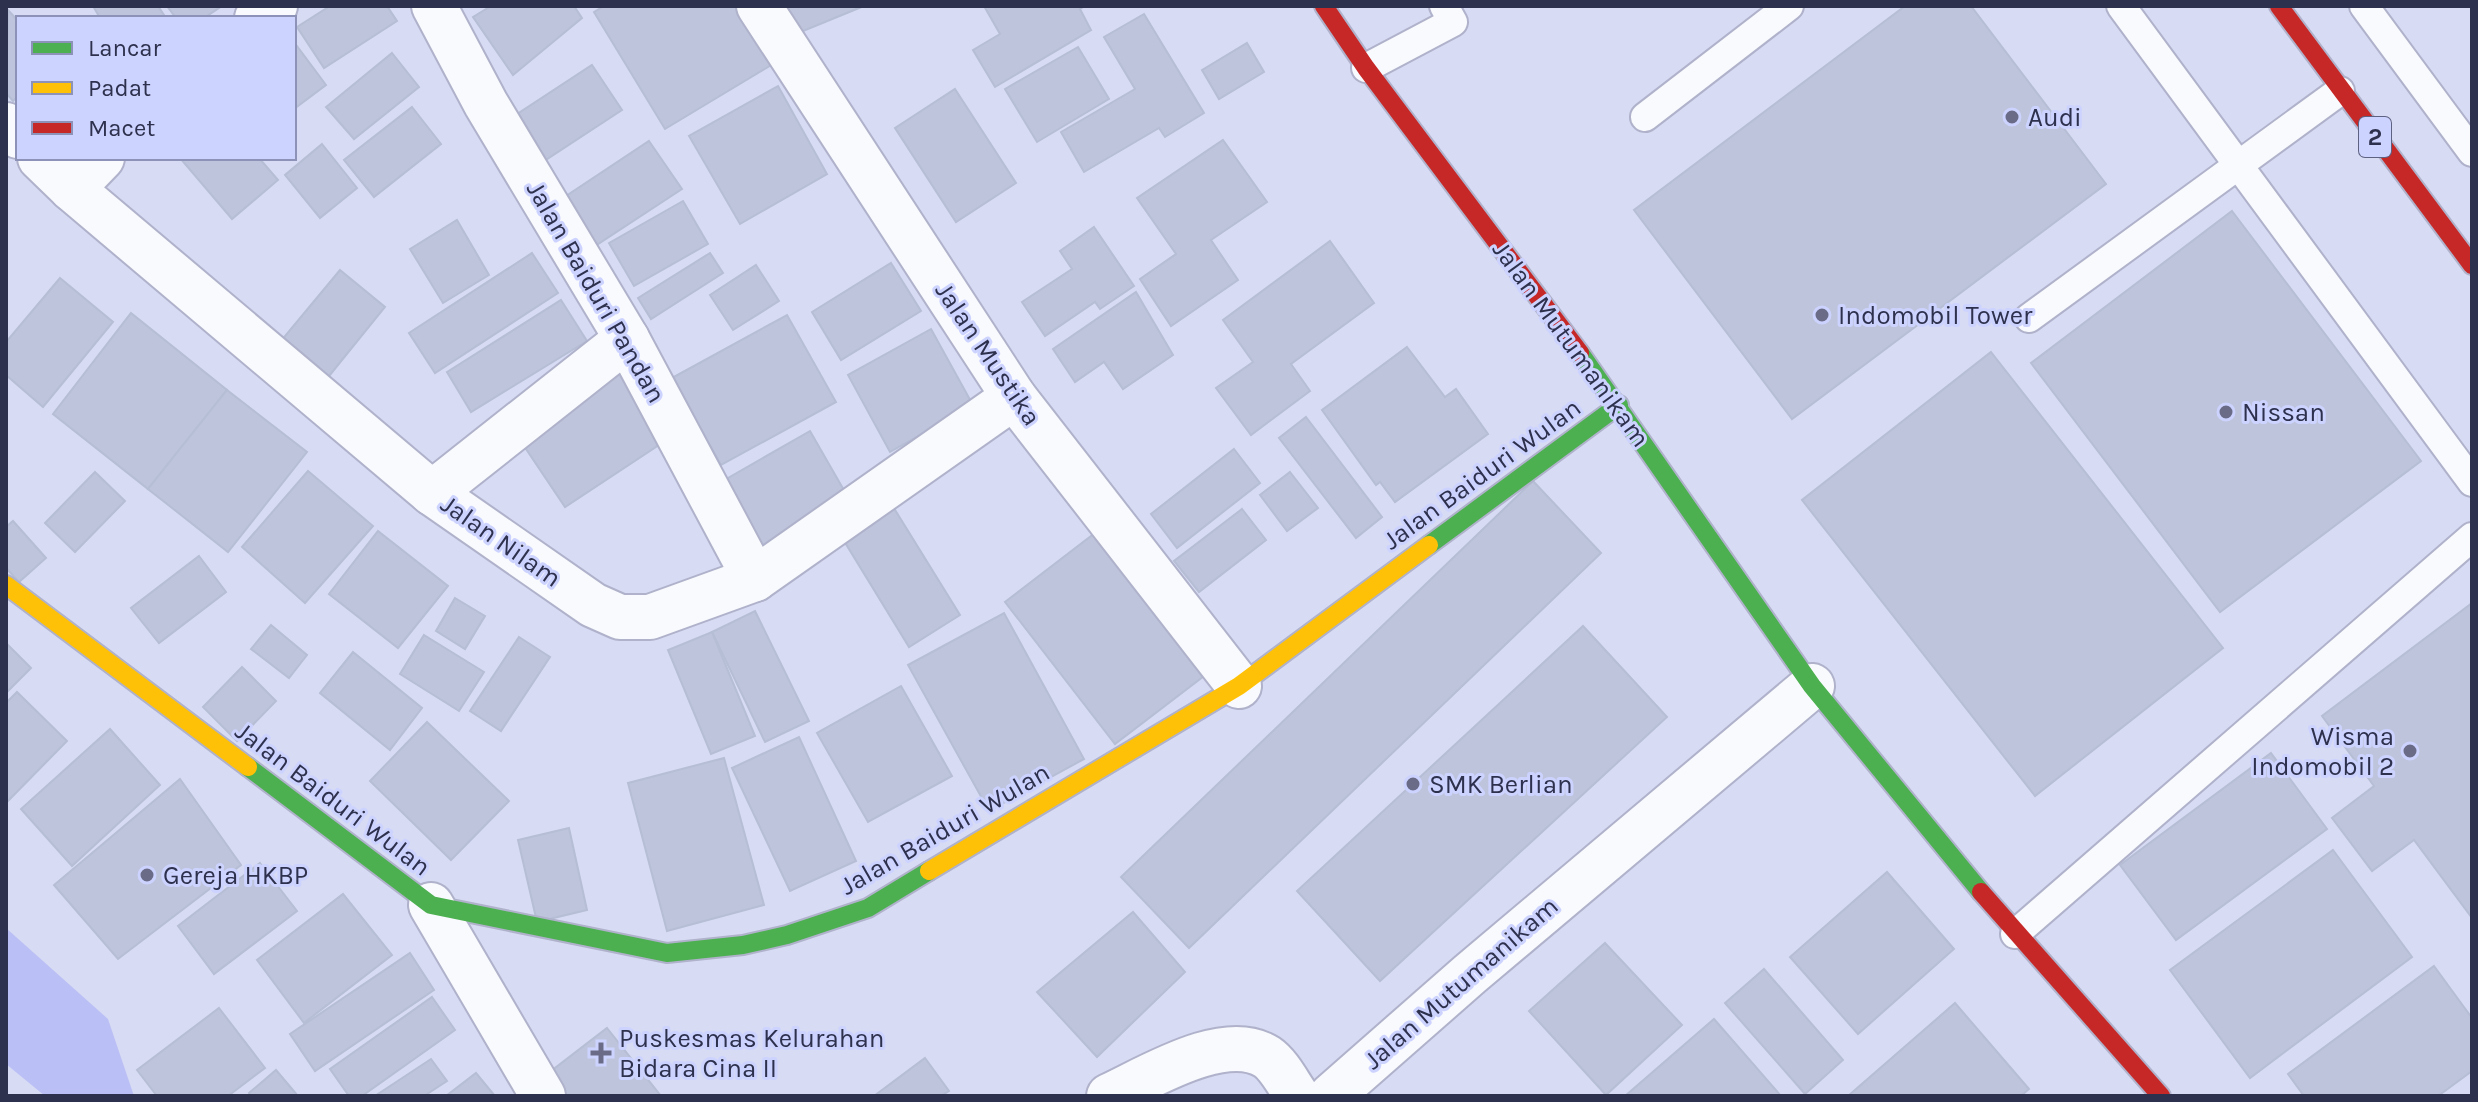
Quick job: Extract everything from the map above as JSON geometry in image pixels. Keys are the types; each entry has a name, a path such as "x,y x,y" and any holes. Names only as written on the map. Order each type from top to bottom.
{"main road":[{"name":"Jalan Mutumanikam","path":"1324,6 1366,68 1619,405 1812,686 2015,934 2161,1096"},
{"name":"2","path":"2279,6 2472,265"},
{"name":"Jalan Baiduri Wulan","path":"6,585 431,905 667,953 743,945 787,935 868,908 1239,686 1619,405"}],"street":[{"name":"Jalan Baiduri Pandan","path":"434,6 486,104 627,339 755,579"},
{"name":"Jalan Mustika","path":"759,6 1014,397 1239,686"},
{"name":"Jalan Nilam","path":"42,160 72,189 432,493 593,605 620,617 650,617 755,579 1014,397"},
{"path":"72,189 100,160"},
{"path":"432,493 627,339"},
{"name":"Jalan Mutumanikam","path":"1331,1096 1470,974 1812,686"},
{"path":"431,905 543,1096"},
{"path":"1109,1096 1190,1059 1218,1050 1244,1049 1268,1057 1297,1096"}],"lane":[{"path":"1366,68 1453,22 1444,6"},
{"path":"1645,117 1789,6"},
{"path":"2121,6 2472,482"},
{"path":"2364,6 2472,152"},
{"path":"2029,318 2340,91"},
{"path":"2015,934 2472,537"}],"water":[{"path":"6,928 108,1019 134,1096 45,1096 6,1064"}],"building":[{"path":"93,6 158,6 165,16 99,16"},
{"path":"167,6 222,6 207,16 174,16"},
{"path":"330,6 387,6 397,21 324,68 297,27"},
{"path":"491,6 574,6 582,18 513,75 473,17"},
{"path":"604,6 738,6 773,64 665,129 594,12"},
{"path":"779,6 864,6 791,36"},
{"path":"984,6 1085,6 1080,9 1091,30 995,87 973,50 1000,34"},
{"name":"Indomobil Tower","path":"1905,6 1971,6 2106,184 1792,419 1634,210"},
{"path":"8,10 16,19 16,98 13,101 6,93"},
{"path":"1144,14 1204,113 1165,137 1159,128 1084,172 1061,132 1135,89 1104,37"},
{"path":"1247,43 1264,72 1219,99 1202,70"},
{"path":"296,45 326,85 296,108"},
{"path":"1078,47 1109,99 1037,142 1005,89"},
{"path":"392,53 419,87 354,139 326,107"},
{"path":"592,65 622,110 541,163 511,118"},
{"path":"778,86 827,174 740,224 689,136"},
{"path":"955,89 1016,183 956,222 895,128"},
{"path":"412,107 441,144 374,197 344,160"},
{"path":"1223,140 1267,202 1211,240 1238,280 1171,326 1140,279 1176,254 1137,198"},
{"path":"649,141 682,189 595,246 563,198"},
{"path":"322,144 357,188 320,218 285,175"},
{"path":"182,160 261,160 278,180 232,219"},
{"path":"683,201 708,244 634,286 609,243"},
{"name":"Nissan","path":"2232,211 2421,461 2220,612 2031,363"},
{"path":"457,220 489,275 443,303 410,249"},
{"path":"1094,227 1134,286 1100,309 1095,302 1045,336 1022,302 1072,269 1060,251"},
{"path":"1330,241 1374,303 1291,364 1310,391 1251,435 1216,388 1253,362 1223,320"},
{"path":"532,253 558,293 435,373 409,333"},
{"path":"710,253 723,273 651,319 638,298"},
{"path":"891,263 921,311 841,360 812,312"},
{"path":"756,265 779,301 733,330 710,295"},
{"path":"340,270 385,307 321,386 275,348"},
{"path":"60,278 113,322 43,407 6,375 6,342"},
{"path":"1136,292 1173,355 1123,389 1104,362 1075,382 1053,349"},
{"path":"561,300 587,341 471,412 447,372"},
{"path":"131,313 227,390 148,489 53,414"},
{"path":"787,315 836,402 721,465 672,378"},
{"path":"931,329 973,405 890,452 848,375"},
{"path":"1407,347 1445,397 1456,389 1488,434 1395,502 1380,482 1376,485 1322,410"},
{"path":"1991,352 2223,648 2035,796 1802,500"},
{"path":"618,371 665,441 565,507 518,437"},
{"path":"227,390 307,452 228,552 148,489"},
{"path":"1306,417 1382,517 1356,538 1279,438"},
{"path":"810,431 853,506 758,560 714,486"},
{"path":"1234,449 1260,483 1177,548 1151,514"},
{"path":"308,471 373,526 305,603 242,547"},
{"path":"95,472 125,501 75,552 45,523"},
{"path":"1290,472 1318,508 1287,531 1260,495"},
{"path":"1533,481 1601,553 1189,948 1121,877"},
{"path":"892,505 960,615 909,647 841,536"},
{"path":"1242,509 1266,540 1199,592 1174,561"},
{"path":"13,521 46,558 19,582 6,568 6,527"},
{"path":"378,531 448,586 398,648 329,594"},
{"path":"1095,533 1204,676 1115,744 1005,602"},
{"path":"199,556 226,592 159,643 131,608"},
{"path":"455,598 485,616 465,649 436,631"},
{"name":"Wisma Indomobil 2","path":"2472,603 2472,918 2414,840 2372,871 2332,818 2374,786 2322,716"},
{"path":"755,611 809,721 765,742 712,632"},
{"path":"1004,613 1084,759 989,811 908,665"},
{"path":"271,625 307,655 289,678 251,649"},
{"path":"1583,626 1667,717 1380,981 1297,891"},
{"path":"712,632 755,736 711,754 668,650"},
{"path":"424,635 484,672 459,711 400,674"},
{"path":"519,637 550,657 501,731 470,711"},
{"path":"6,643 31,668 6,693"},
{"path":"353,652 422,708 390,750 320,693"},
{"path":"242,667 276,701 237,741 203,707"},
{"path":"901,686 952,776 868,822 817,733"},
{"path":"17,692 67,741 6,803 6,703"},
{"path":"427,722 509,801 451,860 370,781"},
{"path":"110,729 160,785 72,866 21,809"},
{"path":"799,737 856,861 790,891 732,768"},
{"path":"2271,753 2327,829 2176,940 2120,865"},
{"path":"724,758 764,905 667,931 628,783"},
{"name":"Gereja HKBP","path":"180,779 241,865 118,959 54,885"},
{"path":"569,828 587,910 537,922 518,840"},
{"path":"2333,850 2412,957 2250,1078 2170,970"},
{"path":"260,863 297,911 214,974 178,926"},
{"path":"1887,872 1954,949 1858,1034 1790,957"},
{"path":"343,894 392,955 304,1023 257,960"},
{"path":"1133,912 1185,972 1097,1057 1037,992"},
{"path":"1605,943 1682,1025 1606,1095 1529,1011"},
{"path":"410,953 434,990 315,1071 290,1034"},
{"path":"2434,966 2472,1018 2472,1071 2438,1096 2304,1096 2288,1074"},
{"path":"1764,969 1843,1060 1805,1094 1725,1003"},
{"path":"432,997 455,1030 362,1096 349,1096 330,1069"},
{"path":"1955,1003 2029,1089 2021,1096 1848,1096"},
{"path":"219,1008 265,1068 228,1096 157,1096 137,1070"},
{"path":"1714,1019 1781,1096 1625,1096"},
{"name":"Puskesmas Kelurahan Bidara Cina II","path":"607,1028 661,1096 556,1096 542,1078"},
{"path":"925,1058 949,1091 941,1096 874,1096"},
{"path":"431,1059 447,1081 424,1096 375,1096"},
{"path":"276,1070 298,1096 251,1096 249,1093"},
{"path":"476,1073 495,1096 446,1096"}],"traffic: fast":[{"path":"1580,353 1812,686 1981,892"},
{"path":"1429,545 1619,405"},
{"path":"248,767 431,905 667,953 743,945 787,935 868,908 929,871"}],"traffic: slow":[{"path":"929,871 1239,686 1429,545"},
{"path":"6,585 248,767"}],"traffic: jam":[{"path":"1324,6 1366,68 1580,353"},
{"path":"2279,6 2472,265"},
{"path":"1981,892 2161,1096"}],"place":[{"name":"Audi","path":"2012,117"},
{"name":"Indomobil Tower","path":"1822,315"},
{"name":"Nissan","path":"2226,412"},
{"name":"Wisma Indomobil 2","path":"2410,751"},
{"name":"SMK Berlian","path":"1413,784"},
{"name":"Gereja HKBP","path":"147,875"},
{"name":"Puskesmas Kelurahan Bidara Cina II","path":"601,1053"}]}
